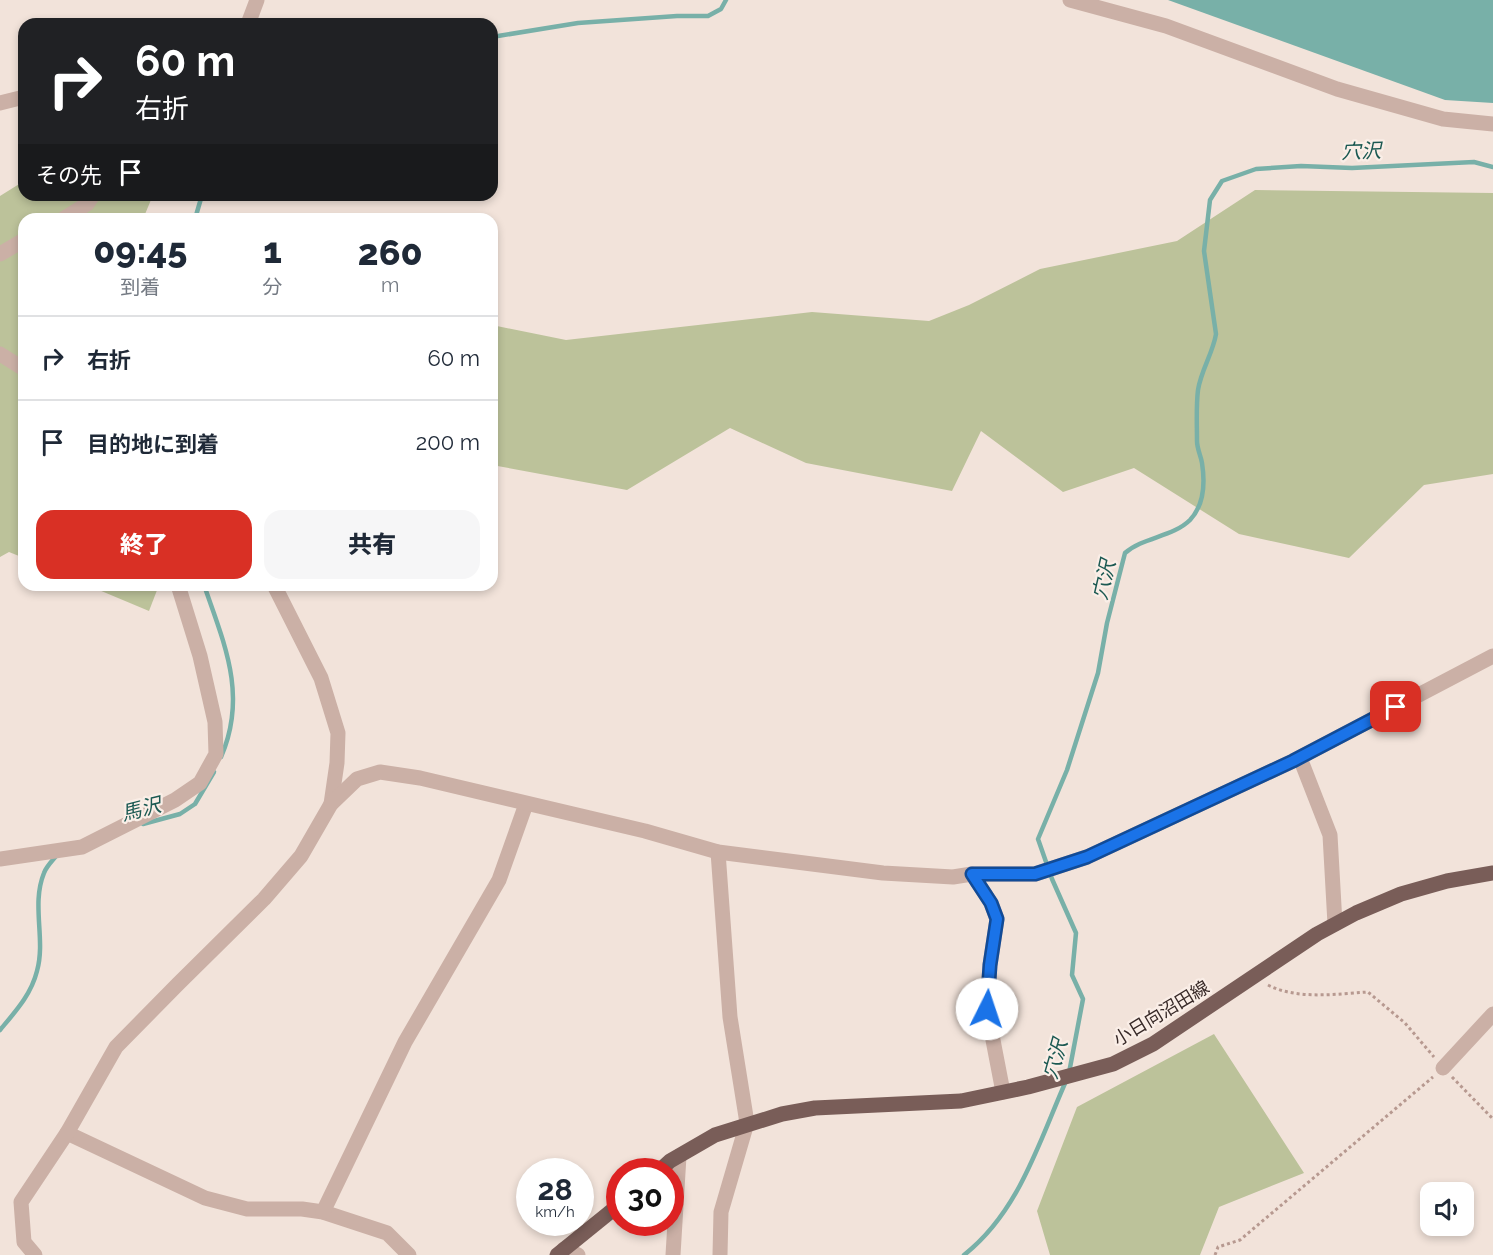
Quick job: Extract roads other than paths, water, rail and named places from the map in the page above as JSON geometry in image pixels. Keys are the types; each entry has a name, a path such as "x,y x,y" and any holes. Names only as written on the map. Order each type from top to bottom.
{"main road":[{"name":"小日向沼田線","path":"676,1158 715,1135 747,1123 815,1108 961,1101 1028,1087 1113,1064 1153,1044 1317,934 1356,913 1401,894 1447,880 1493,873"},
{"path":"566,1253 606,1217"}],"street":[{"path":"250,18 257,0"},
{"path":"1070,0 1166,26 1337,89 1443,119 1493,124"},
{"path":"0,103 18,98"},
{"path":"73,213 89,201"},
{"path":"0,254 18,244"},
{"path":"0,354 18,365"},
{"path":"0,859 82,847 175,800 200,783 216,754 215,722 200,656 180,591"},
{"path":"277,591 321,678 338,734 337,763 331,804"},
{"path":"35,1255 24,1242 21,1202 67,1132 116,1047 264,899 301,856 331,804 357,779 380,772 420,778 645,831 718,852 884,873 953,877 972,874 1035,874 1087,857 1300,758 1493,656"},
{"path":"1300,758 1330,835 1335,924"},
{"path":"323,1212 405,1042 499,880 526,804"},
{"path":"718,852 730,1017 747,1123 721,1212 720,1255"},
{"path":"972,874 991,903 997,919 990,965 987,1009 1003,1092"},
{"path":"1443,1068 1493,1014"},
{"path":"67,1132 205,1198 247,1209 302,1209 323,1212 387,1233 410,1255"},
{"path":"673,1255 679,1156"}],"water":[{"path":"1168,0 1493,0 1493,103 1445,100"}],"waterway":[{"name":"馬沢","path":"498,36 578,23 708,16 721,9 726,0"},
{"name":"穴沢","path":"1069,1073 1083,999 1072,975 1076,933 1052,879 1038,839 1067,770 1098,673 1107,623 1125,553 1140,543 1183,526 1195,514 1201,500 1203,478 1197,444 1197,396 1216,334 1204,251 1210,200 1222,181 1256,169 1301,166 1352,168 1474,162 1493,167"},
{"name":"馬沢","path":"197,213 200,201"},
{"name":"馬沢","path":"206,591 225,649 233,691 233,712 229,734 221,757"},
{"name":"馬沢","path":"143,824 180,814 195,804 214,772"},
{"name":"馬沢","path":"0,1030 22,1003 37,971 40,947 38,910 40,885 45,871 57,855"},
{"name":"穴沢","path":"964,1255 983,1238 999,1218 1026,1175 1066,1081"}]}
